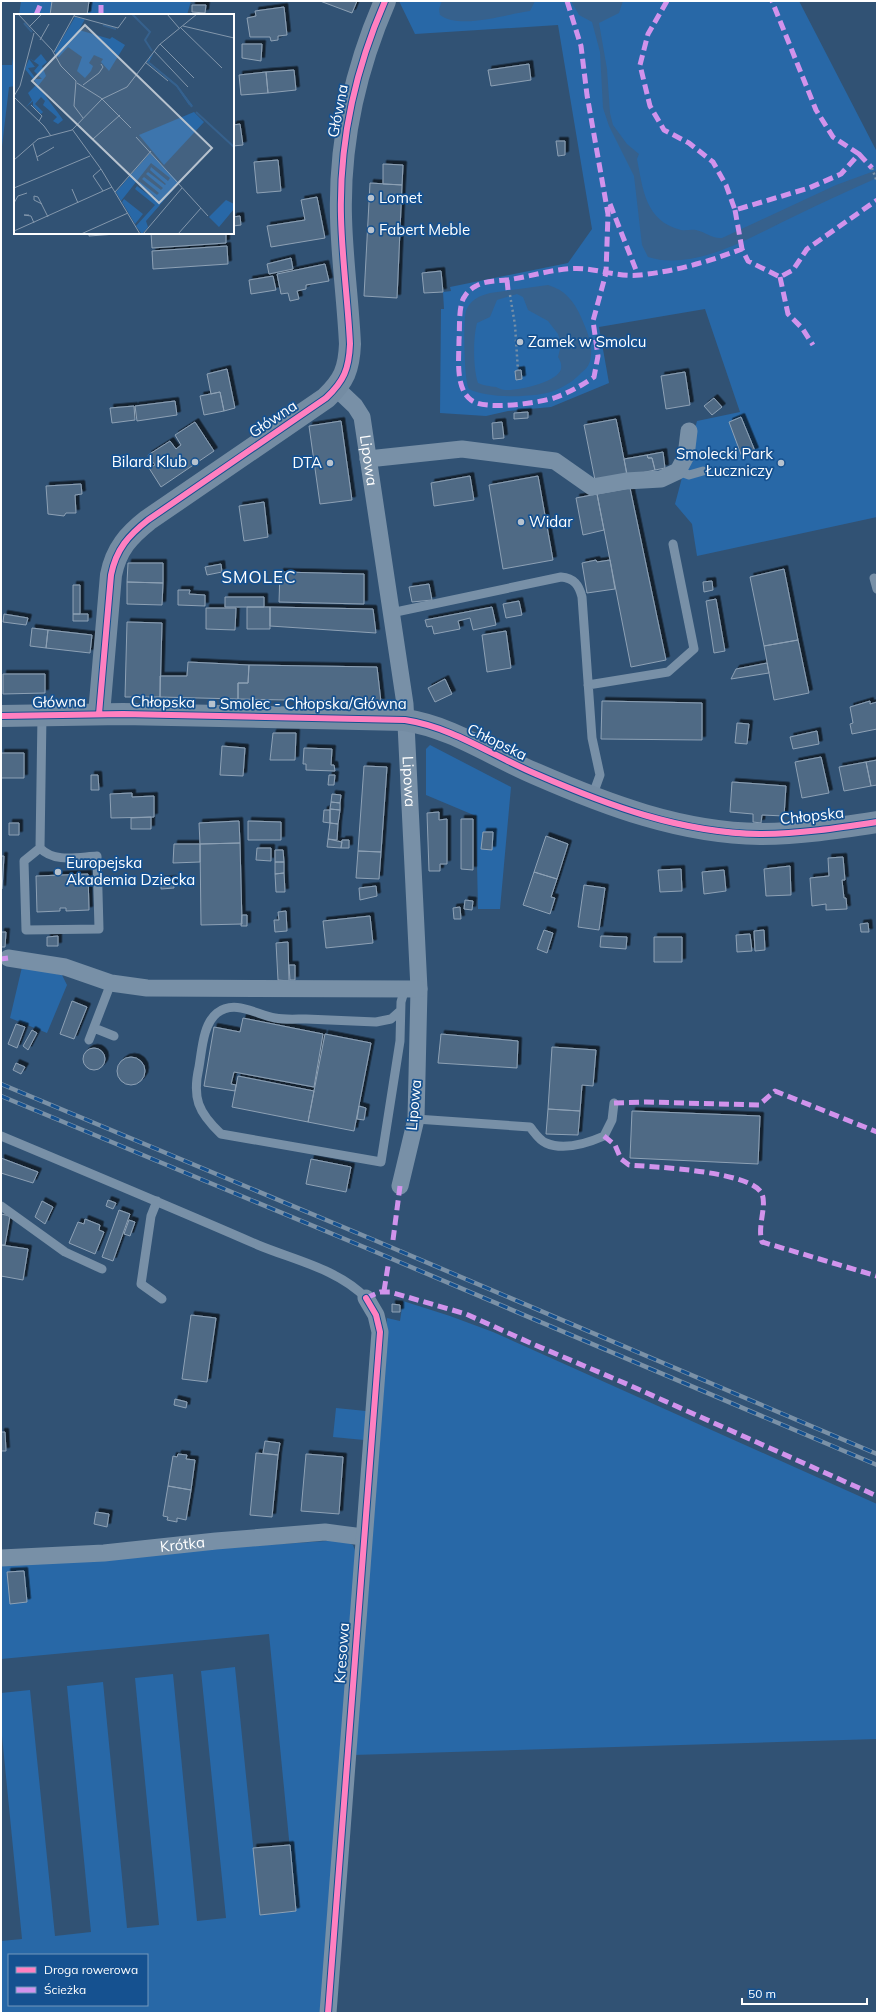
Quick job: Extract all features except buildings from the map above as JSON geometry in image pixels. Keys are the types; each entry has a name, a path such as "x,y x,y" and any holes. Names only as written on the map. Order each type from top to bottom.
{"street":[{"name":"Główna","path":"1,716 98,714 111,575 113,563 123,542 148,520 326,398 336,388 346,371 350,349 341,218 343,159 348,120 361,63 385,1"},
{"name":"Lipowa","path":"336,388 355,406 362,417 405,704 416,1119 400,1186"},
{"path":"368,459 462,449 555,461 592,487 626,481 660,479 678,471 686,456 689,432"},
{"name":"Chłopska","path":"98,714 405,720 430,725 472,743 522,768 591,797 652,818 682,825 733,832 799,832 877,822"},
{"path":"8,958 65,967 111,983 147,988 412,988"},
{"name":"Kresowa","path":"328,2013 363,1537 375,1415 380,1332 376,1315 366,1298"},
{"name":"Krótka","path":"1,1558 104,1553 216,1541 325,1532 363,1537"}],"lane":[{"path":"678,471 689,475 703,471"},
{"path":"588,685 668,672 694,650 673,544"},
{"path":"391,613 561,577 568,577 575,582 582,597 592,738 600,775 591,797"},
{"path":"874,578 877,588"},
{"path":"40,848 24,861 26,930 99,929 98,856 55,857 46,854 40,848 42,715"},
{"path":"89,1040 111,983"},
{"path":"400,1011 400,1041 381,1162 221,1134 209,1122 201,1108 195,1094 195,1084 207,1026 217,1012 225,1008 237,1007 275,1018 376,1022 391,1019 400,1011 412,988"},
{"path":"94,1028 114,1036"},
{"path":"416,1119 530,1127 537,1136 546,1143 561,1146 590,1143 604,1136 612,1120 614,1103"},
{"path":"1,1136 343,1279 356,1287 366,1298"},
{"path":"157,1202 151,1216 141,1284 162,1299"},
{"path":"1,1206 65,1252 102,1268"}],"path":[{"path":"872,168 877,182"},
{"path":"510,294 515,325 518,371"}],"shaded area":[{"path":"21,1 52,1 50,14 19,14"},
{"path":"89,1 191,1 187,14 87,14"},
{"path":"399,1 799,1 877,152 877,517 697,556 692,524 675,504 697,421 740,412 705,309 599,327 609,383 551,407 508,411 486,416 440,413 441,309 444,309 443,292 451,291 450,287 568,263 592,229 558,25 415,34"},
{"path":"442,1 535,1 530,11 484,20 459,21 440,15 439,9"},
{"path":"571,1 623,1 619,13 599,23 607,69 610,113 613,125 627,144 639,154 637,159 641,181 648,202 660,219 669,226 681,230 696,230 722,238 836,185 877,170 877,178 817,205 744,241 705,256 685,260 666,260 648,257 642,245 634,176 609,126 603,108 600,52 592,22 579,15"},
{"path":"14,50 14,86 9,87 1,155 1,65 12,65"},
{"path":"548,285 564,293 572,301 586,328 591,350 587,368 570,383 563,387 548,393 537,395 500,396 469,389 467,384 464,351 464,326 466,311 475,299 490,293","holes":["517,294 523,297 528,310 548,321 558,334 561,345 558,357 561,364 561,369 558,374 545,382 519,389 504,390 478,383 474,353 477,323 490,317 497,300"]},
{"path":"430,745 511,787 500,909 478,909 476,816 426,795 426,749"},
{"path":"22,967 62,975 67,985 47,1033 10,1018"},
{"path":"403,1301 493,1332 877,1504 877,1739 353,1755 376,1476 387,1318 400,1321"},
{"path":"336,1408 366,1411 364,1440 333,1437"},
{"path":"342,1540 353,1545 356,1553 321,2013 1,2013 1,1941 22,1939 1,1726 1,1693 30,1690 55,1936 91,1932 67,1686 103,1682 127,1928 159,1925 135,1678 173,1674 197,1921 226,1918 201,1671 235,1667 260,1914 296,1911 269,1634 1,1659 1,1562"}],"railway":[{"path":"1,1084 374,1240 877,1454"},
{"path":"1,1096 371,1250 877,1465"}],"marked path":[{"path":"36,14 42,1"},
{"path":"101,1 101,14"},
{"path":"567,1 581,46 587,95 608,214 606,273 593,321 598,356 594,377 564,394 536,402 499,406 487,405 471,400 462,388 460,380 460,317 463,300 471,289 479,284 576,268 600,271 606,272 613,274 640,275 692,265 742,249 748,261 780,277 793,270 807,249 877,200"},
{"path":"667,1 648,34 640,65 650,106 664,130 689,143 713,162 726,185 735,210 809,188 841,174 859,154 833,137 816,110 772,1"},
{"path":"859,154 872,168"},
{"path":"610,204 638,275"},
{"path":"735,210 742,249"},
{"path":"780,277 788,314 802,328 813,345"},
{"path":"507,280 508,290"},
{"path":"1,959 8,958"},
{"path":"614,1103 646,1102 759,1105 775,1091 877,1132"},
{"path":"604,1136 615,1145 621,1159 629,1165 679,1169 722,1175 741,1180 754,1186 762,1194 763,1199 761,1230 762,1242 877,1276"},
{"path":"393,1240 400,1186"},
{"path":"384,1291 388,1266"},
{"path":"366,1298 380,1292 390,1292 466,1314 877,1496"}],"cycle path":[{"path":"99,714 111,575 116,558 124,543 148,520 326,398 337,386 347,368 350,344 341,217 343,161 346,133 357,80 374,27 385,1"},
{"path":"1,716 123,714 405,720 456,735 520,767 590,796 673,823 702,829 775,834 804,832 877,822"},
{"path":"328,2013 380,1332 376,1315 366,1298"}],"place":[{"name":"Lomet","path":"371,198"},
{"name":"Fabert Meble","path":"371,230"},
{"name":"Zamek w Smolcu","path":"520,342"},
{"name":"Bilard Klub","path":"195,462"},
{"name":"DTA","path":"330,463"},
{"name":"Smolecki Park Łuczniczy","path":"781,463"},
{"name":"Widar","path":"521,522"},
{"name":"Smolec - Chłopska/Główna","path":"212,704"},
{"name":"Europejska Akademia Dziecka","path":"58,872"}],"district":[{"name":"SMOLEC","path":"259,577"}]}
